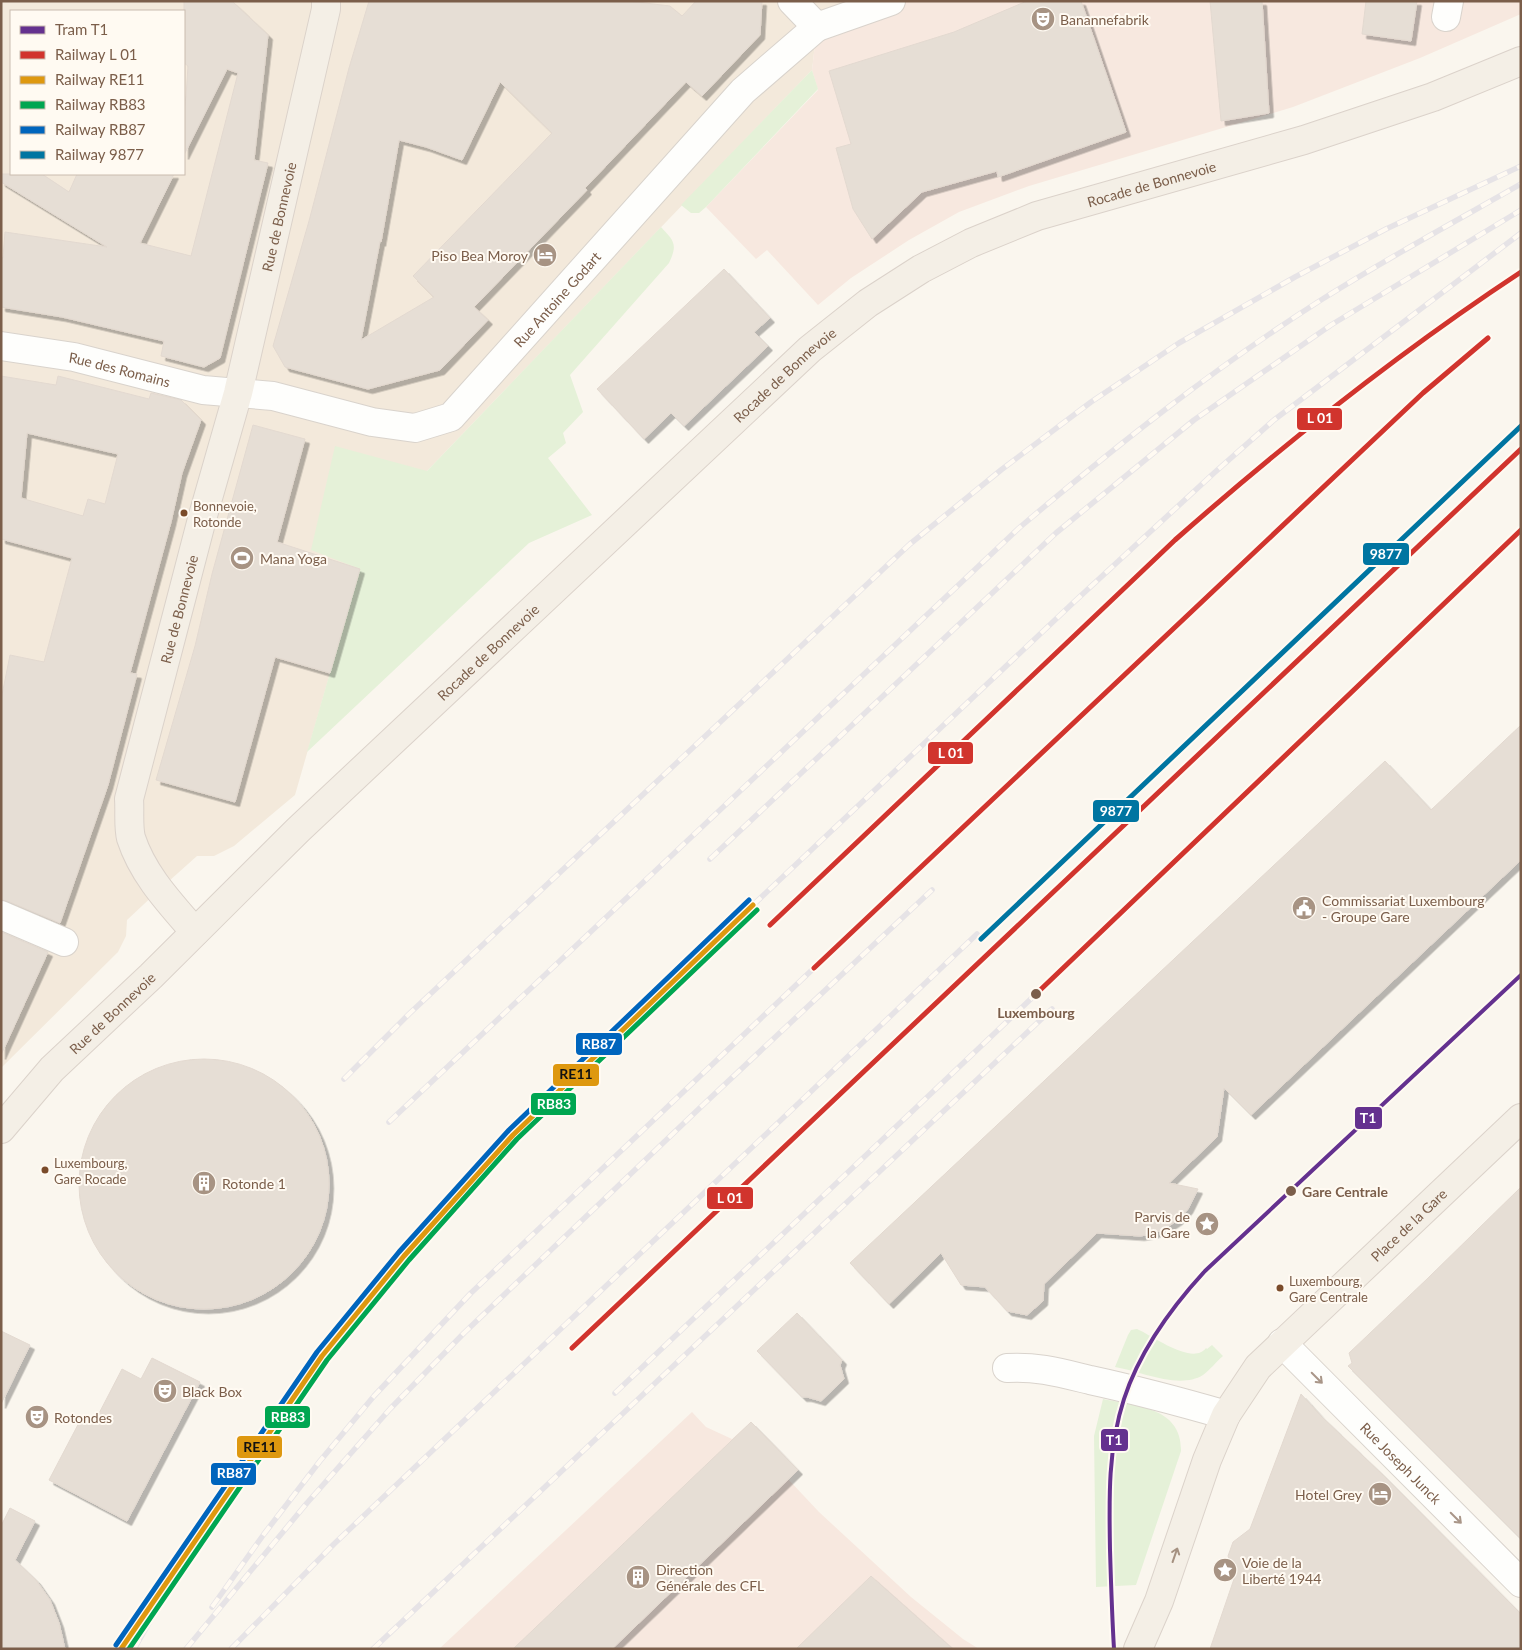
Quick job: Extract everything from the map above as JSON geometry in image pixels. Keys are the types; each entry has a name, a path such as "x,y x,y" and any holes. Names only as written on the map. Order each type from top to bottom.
{"main road":[{"name":"Rue de Bonnevoie","path":"1,1129 52,1069 195,932 159,890 143,867 131,836 129,798 202,519 238,393 326,9 326,1"},
{"name":"Rocade de Bonnevoie","path":"195,932 298,830 810,349 868,303 920,269 971,243 1037,216 1304,140 1432,97 1521,61"},
{"name":"Place de la Gare","path":"1159,1602 1207,1460 1226,1415 1258,1367 1517,1122"},
{"path":"1138,1649 1159,1602"},
{"path":"1153,1649 1159,1602"}],"street":[{"path":"792,1 817,27 891,1"},
{"name":"Rue Antoine Godart","path":"238,393 273,396 372,422 415,428 451,417 743,91 817,27"},
{"name":"Rue des Romains","path":"1,346 74,358 203,390 238,393"},
{"path":"1,914 64,942"},
{"name":"Rue Joseph Junck","path":"1282,1343 1521,1583"},
{"path":"1007,1368 1028,1367 1051,1370 1144,1392 1226,1415"}],"shaded area":[{"path":"1,1 891,1 817,27 812,70 427,471 360,569 295,795 234,846 214,856 197,856 127,920 126,936 118,952 1,1068"},
{"path":"891,1 1521,1 1521,14 1420,58 1293,107 1029,186 959,212 909,240 851,278 818,305 767,250 756,259 706,207 818,90 812,70 817,27"},
{"path":"692,1412 706,1427 732,1439 751,1422 798,1470 788,1479 819,1512 911,1597 963,1639 979,1649 439,1649"}],"green space":[{"path":"812,70 818,89 706,207 699,213 691,213 681,205"},
{"path":"661,227 672,240 674,247 669,263 570,375 583,412 563,433 566,443 548,458 592,515 529,543 307,752 360,569 311,550 335,446 427,471"},
{"path":"1137,1329 1183,1352 1200,1353 1212,1345 1223,1356 1203,1375 1183,1381 1159,1378 1115,1367 1128,1335 1131,1330"},
{"path":"1103,1399 1155,1411 1174,1425 1179,1436 1181,1451 1136,1585 1096,1587 1094,1436"}],"building":[{"path":"184,1 232,1 268,35 254,160 268,163 220,358 204,367 161,356 164,341 62,317 1,307 1,258 3,258 5,232 107,247 1,182 1,174 44,175 69,192 77,175 174,175 140,243 191,256 238,73 227,69 185,153 185,103 188,66 185,64"},
{"path":"369,1 629,1 670,6 682,16 696,1 762,1 760,35 702,96 686,82 585,188 587,190 474,307 488,320 440,370 368,389 285,367 273,346 309,221 349,68","holes":["500,82 552,133 413,276 434,297 361,340 399,140 462,160"]},
{"path":"1027,1 1081,1 1126,132 998,177 997,171 922,192 872,239 853,209 836,148 851,144 829,71 954,32"},
{"path":"1210,1 1262,1 1269,113 1221,121"},
{"path":"1366,1 1417,1 1411,41 1362,34"},
{"path":"724,269 770,318 754,332 768,346 684,426 671,413 644,439 597,389"},
{"path":"1,376 56,385 58,376 149,399 151,393 181,400 201,420 182,473 171,522 130,673 137,674 108,785 60,923 1,900 1,700 10,655 44,662 72,558 1,539","holes":["27,433 118,454 105,504 88,499 83,516 21,498"]},
{"path":"253,425 305,439 277,542 360,569 330,673 275,657 235,802 156,780 195,646 212,574"},
{"path":"1521,725 1521,860 1251,1115 1224,1088 1217,1137 1169,1183 1198,1189 1188,1209 1178,1220 1164,1229 1140,1236 1097,1233 1044,1284 1043,1301 1027,1315 1007,1311 985,1287 961,1285 941,1253 889,1304 850,1263 1385,761 1431,810"},
{"path":"1,932 48,952 1,1055"},
{"name":"Rotonde 1","path":"192,1059 216,1059 252,1068 274,1080 301,1105 320,1136 327,1160 329,1184 327,1208 320,1232 308,1254 283,1281 252,1300 240,1304 216,1309 192,1309 156,1300 134,1288 107,1263 88,1232 84,1220 79,1196 79,1172 88,1136 100,1114 125,1087 156,1068 168,1064"},
{"path":"1521,1187 1521,1539 1348,1366 1352,1363 1349,1353"},
{"path":"797,1313 842,1360 840,1365 844,1379 821,1401 802,1397 757,1351"},
{"path":"1,1331 30,1345 1,1404"},
{"path":"152,1358 200,1382 127,1521 49,1480 82,1417 94,1423 122,1369 141,1379"},
{"path":"1301,1394 1521,1614 1521,1649 1210,1649 1235,1576 1228,1556 1233,1542 1250,1529"},
{"name":"Direction Générale des CFL","path":"751,1422 798,1470 612,1649 513,1649"},
{"path":"10,1508 35,1521 15,1560 36,1580 50,1600 59,1623 65,1649 1,1649 1,1526"},
{"path":"871,1576 953,1649 796,1649"}],"railway":[{"path":"344,1079 409,1014 910,544 1001,470 1091,402 1179,343 1295,277 1386,229 1521,166"},
{"path":"389,1122 1019,528 1055,497 1204,380 1281,326 1370,270 1521,184"},
{"path":"710,859 1056,533 1194,420 1331,325 1521,210"},
{"path":"753,905 1074,602 1274,420 1521,233"},
{"path":"186,1649 307,1503 390,1409 464,1333 932,890"},
{"path":"231,1649 334,1544 977,934"},
{"path":"212,1607 264,1534 320,1461 374,1396 471,1293 814,968"},
{"path":"615,1393 1036,994"},
{"path":"373,1649 1052,1009"},
{"path":"134,1649 194,1545 251,1458"}],"tram line":[{"name":"T1","path":"1114,1649 1110,1531 1112,1455 1124,1399 1139,1364 1158,1330 1205,1271 1521,975"}],"transit line":[{"path":"770,925 1175,540 1216,504 1300,434 1386,367 1521,272"},
{"path":"814,968 1423,393 1488,338"},
{"path":"572,1348 1521,449"},
{"path":"1036,994 1521,530"}],"rail line":[{"name":"9877","path":"981,939 1521,426"},
{"name":"RB87","path":"116,1645 317,1352 399,1252 509,1130 749,900"},
{"name":"RE11","path":"121,1649 322,1356 404,1256 513,1135 753,905"},
{"name":"RB83","path":"129,1649 327,1360 409,1260 517,1139 757,910"}],"place":[{"name":"Banannefabrik","path":"1043,19"},
{"name":"Piso Bea Moroy","path":"545,255"},
{"name":"Bonnevoie, Rotonde","path":"184,513"},
{"name":"Mana Yoga","path":"242,558"},
{"name":"Commissariat Luxembourg - Groupe Gare","path":"1304,908"},
{"name":"Luxembourg","path":"1036,994"},
{"name":"Luxembourg, Gare Rocade","path":"45,1170"},
{"name":"Rotonde 1","path":"204,1183"},
{"name":"Gare Centrale","path":"1291,1191"},
{"name":"Parvis de la Gare","path":"1207,1224"},
{"name":"Luxembourg, Gare Centrale","path":"1280,1288"},
{"name":"Black Box","path":"165,1391"},
{"name":"Rotondes","path":"37,1417"},
{"name":"Hotel Grey","path":"1380,1494"},
{"name":"Voie de la Liberté 1944","path":"1225,1570"},
{"name":"Direction Générale des CFL","path":"638,1577"}]}
